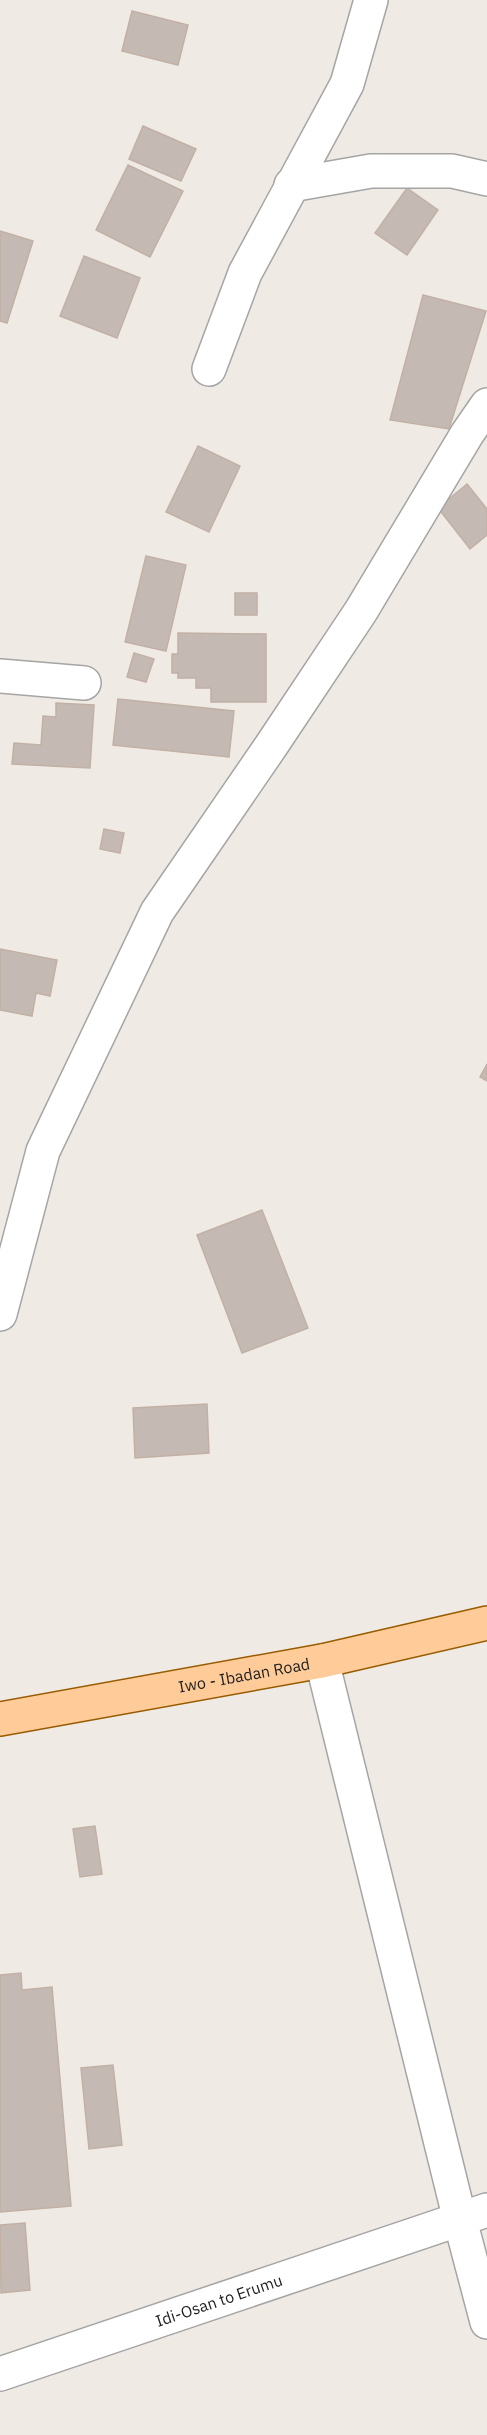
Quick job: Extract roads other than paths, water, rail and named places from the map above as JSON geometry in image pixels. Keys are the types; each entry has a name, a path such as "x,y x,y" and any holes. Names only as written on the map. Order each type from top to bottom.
{"main road":[{"name":"Iwo - Ibadan Road","path":"0,1719 322,1661 487,1623"}],"street":[{"path":"209,369 245,273 347,84 371,0"},
{"path":"291,185 371,171 452,171 487,179"},
{"path":"0,1314 43,1152 157,912 354,621 467,434 487,405"},
{"path":"0,676 84,683"},
{"path":"322,1661 487,2322"},
{"name":"Idi-Osan to Erumu","path":"0,2374 462,2219"}]}
